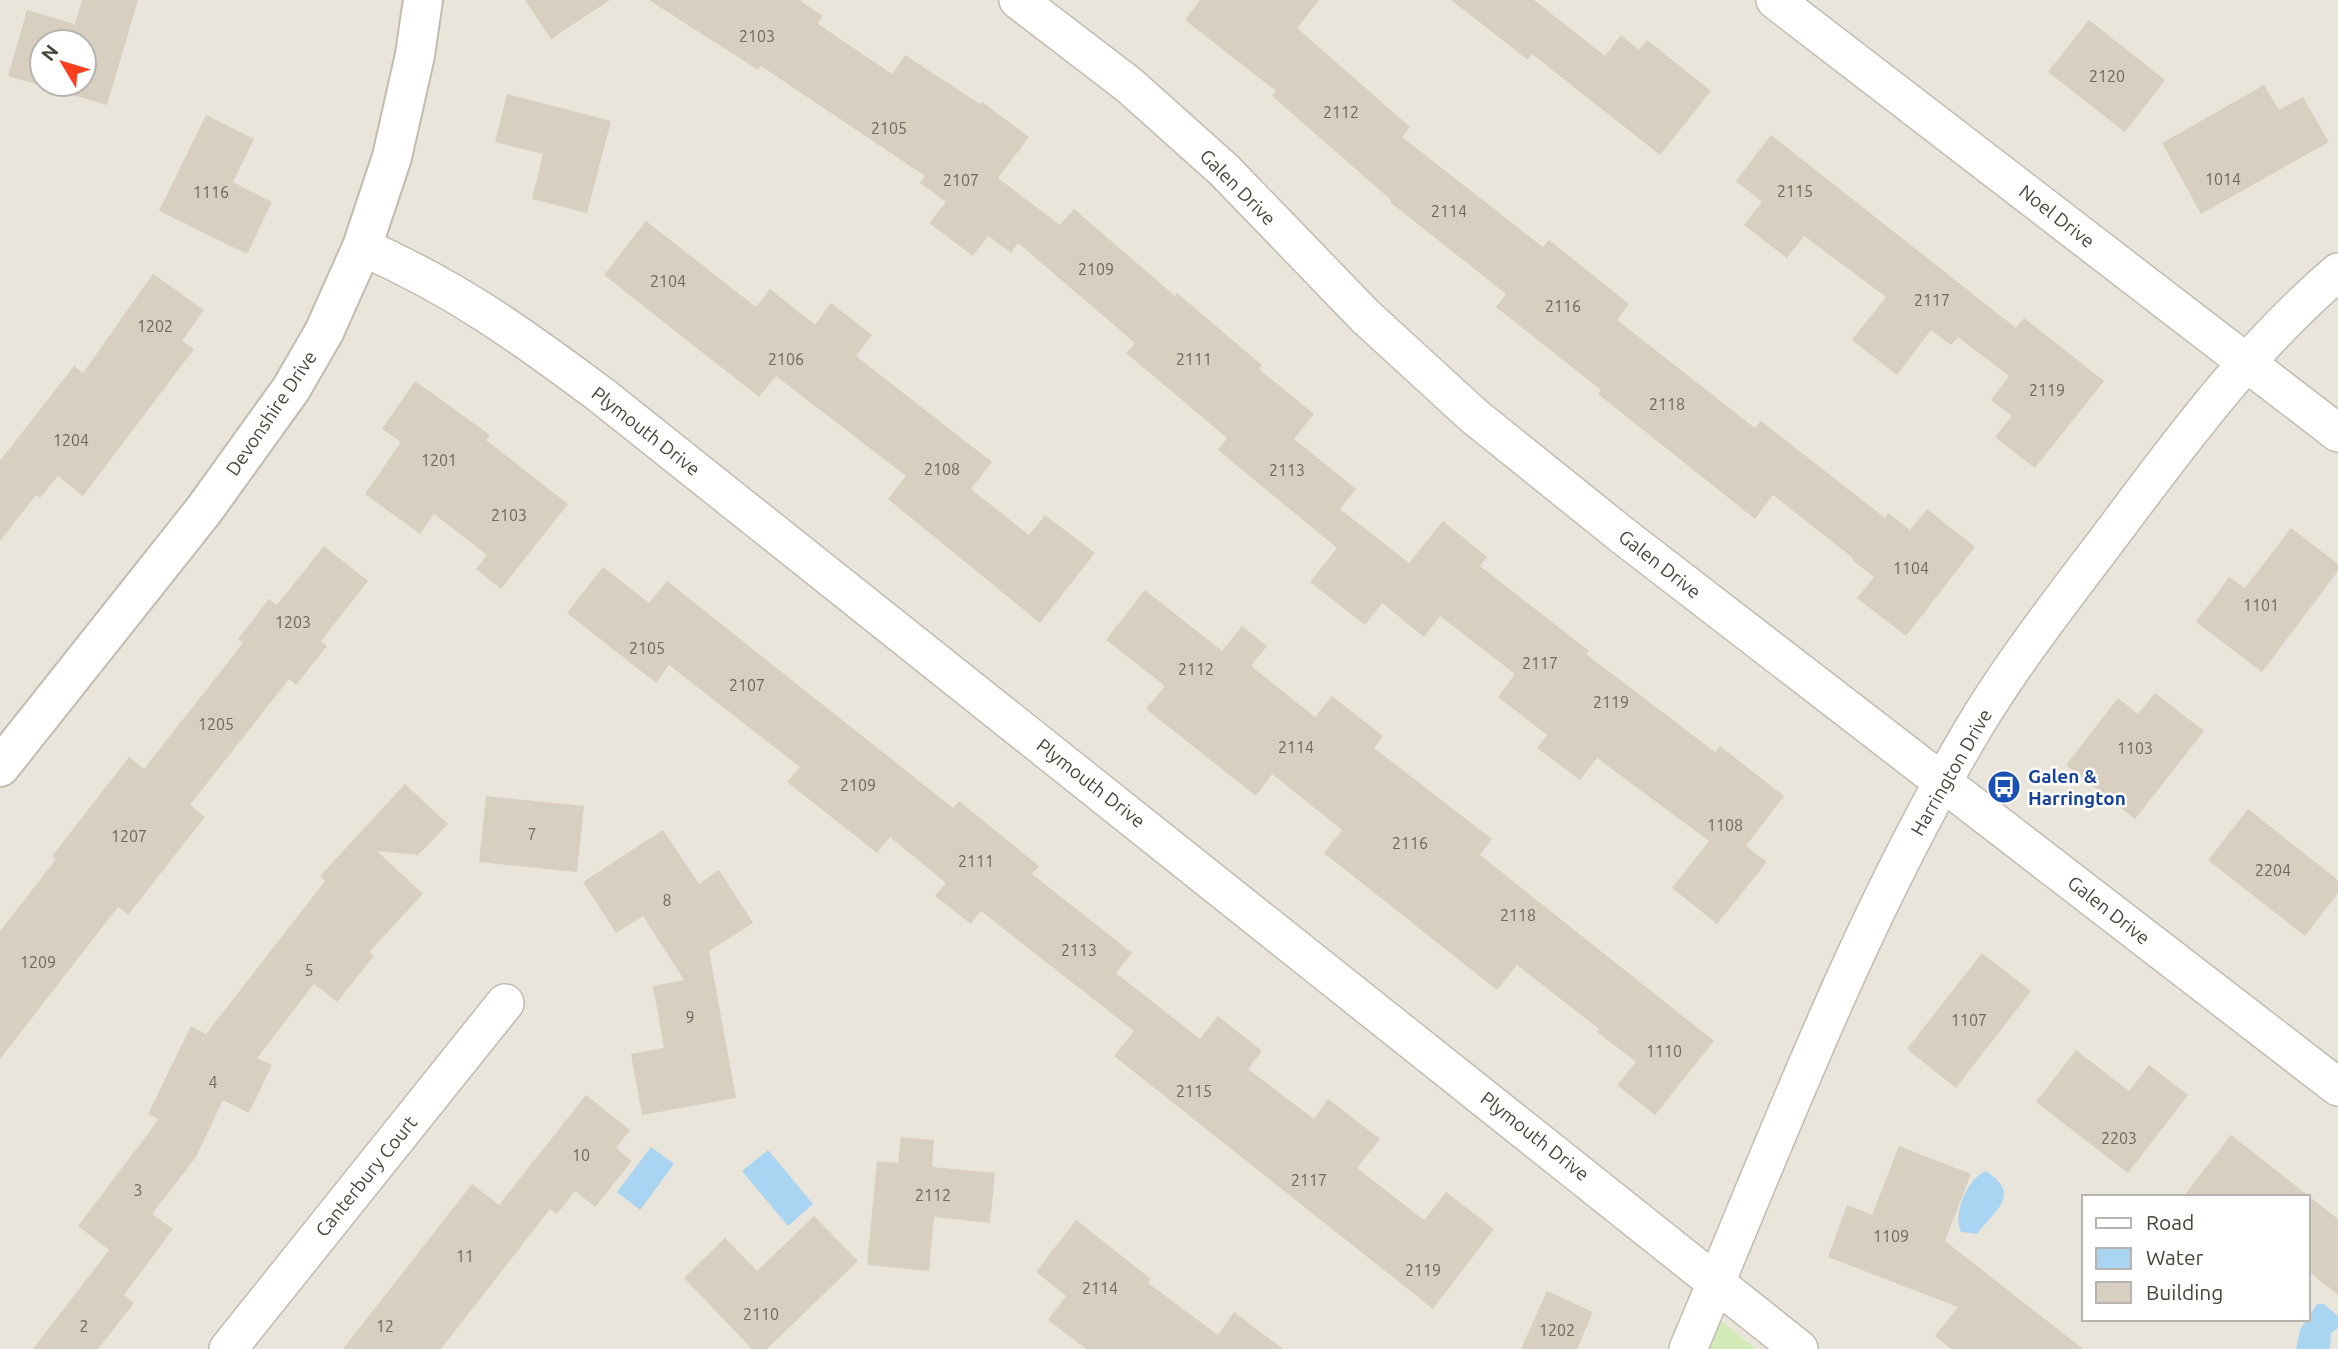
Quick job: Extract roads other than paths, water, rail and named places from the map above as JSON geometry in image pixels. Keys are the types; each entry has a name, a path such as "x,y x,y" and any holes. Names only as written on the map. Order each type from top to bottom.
{"street":[{"name":"Devonshire Drive","path":"0,767 204,510 291,389 324,332 362,247 392,157 415,55 423,0"},
{"name":"Galen Drive","path":"1018,0 1129,85 1224,170 1364,316 1474,416 1622,535 2338,1087"},
{"name":"Noel Drive","path":"1775,0 2338,433"},
{"name":"Plymouth Drive","path":"362,247 414,270 497,318 601,395 1799,1349"},
{"name":"Harrington Drive","path":"1688,1349 1821,1029 1883,894 1973,729 2036,635 2184,436 2246,362 2301,303 2338,272"},
{"name":"Canterbury Court","path":"228,1349 505,1003"}],"water":[{"path":"651,1147 674,1164 640,1210 617,1192"},
{"path":"768,1150 813,1204 788,1226 742,1171"},
{"path":"1986,1171 2002,1187 2002,1202 1977,1234 1961,1232 1959,1215 1963,1197 1973,1181"},
{"path":"2317,1304 2324,1304 2338,1316 2338,1328 2331,1333 2330,1349 2296,1349 2300,1330 2306,1321 2310,1321 2310,1315"}],"place":[{"name":"Galen & Harrington","path":"2004,787"}]}
